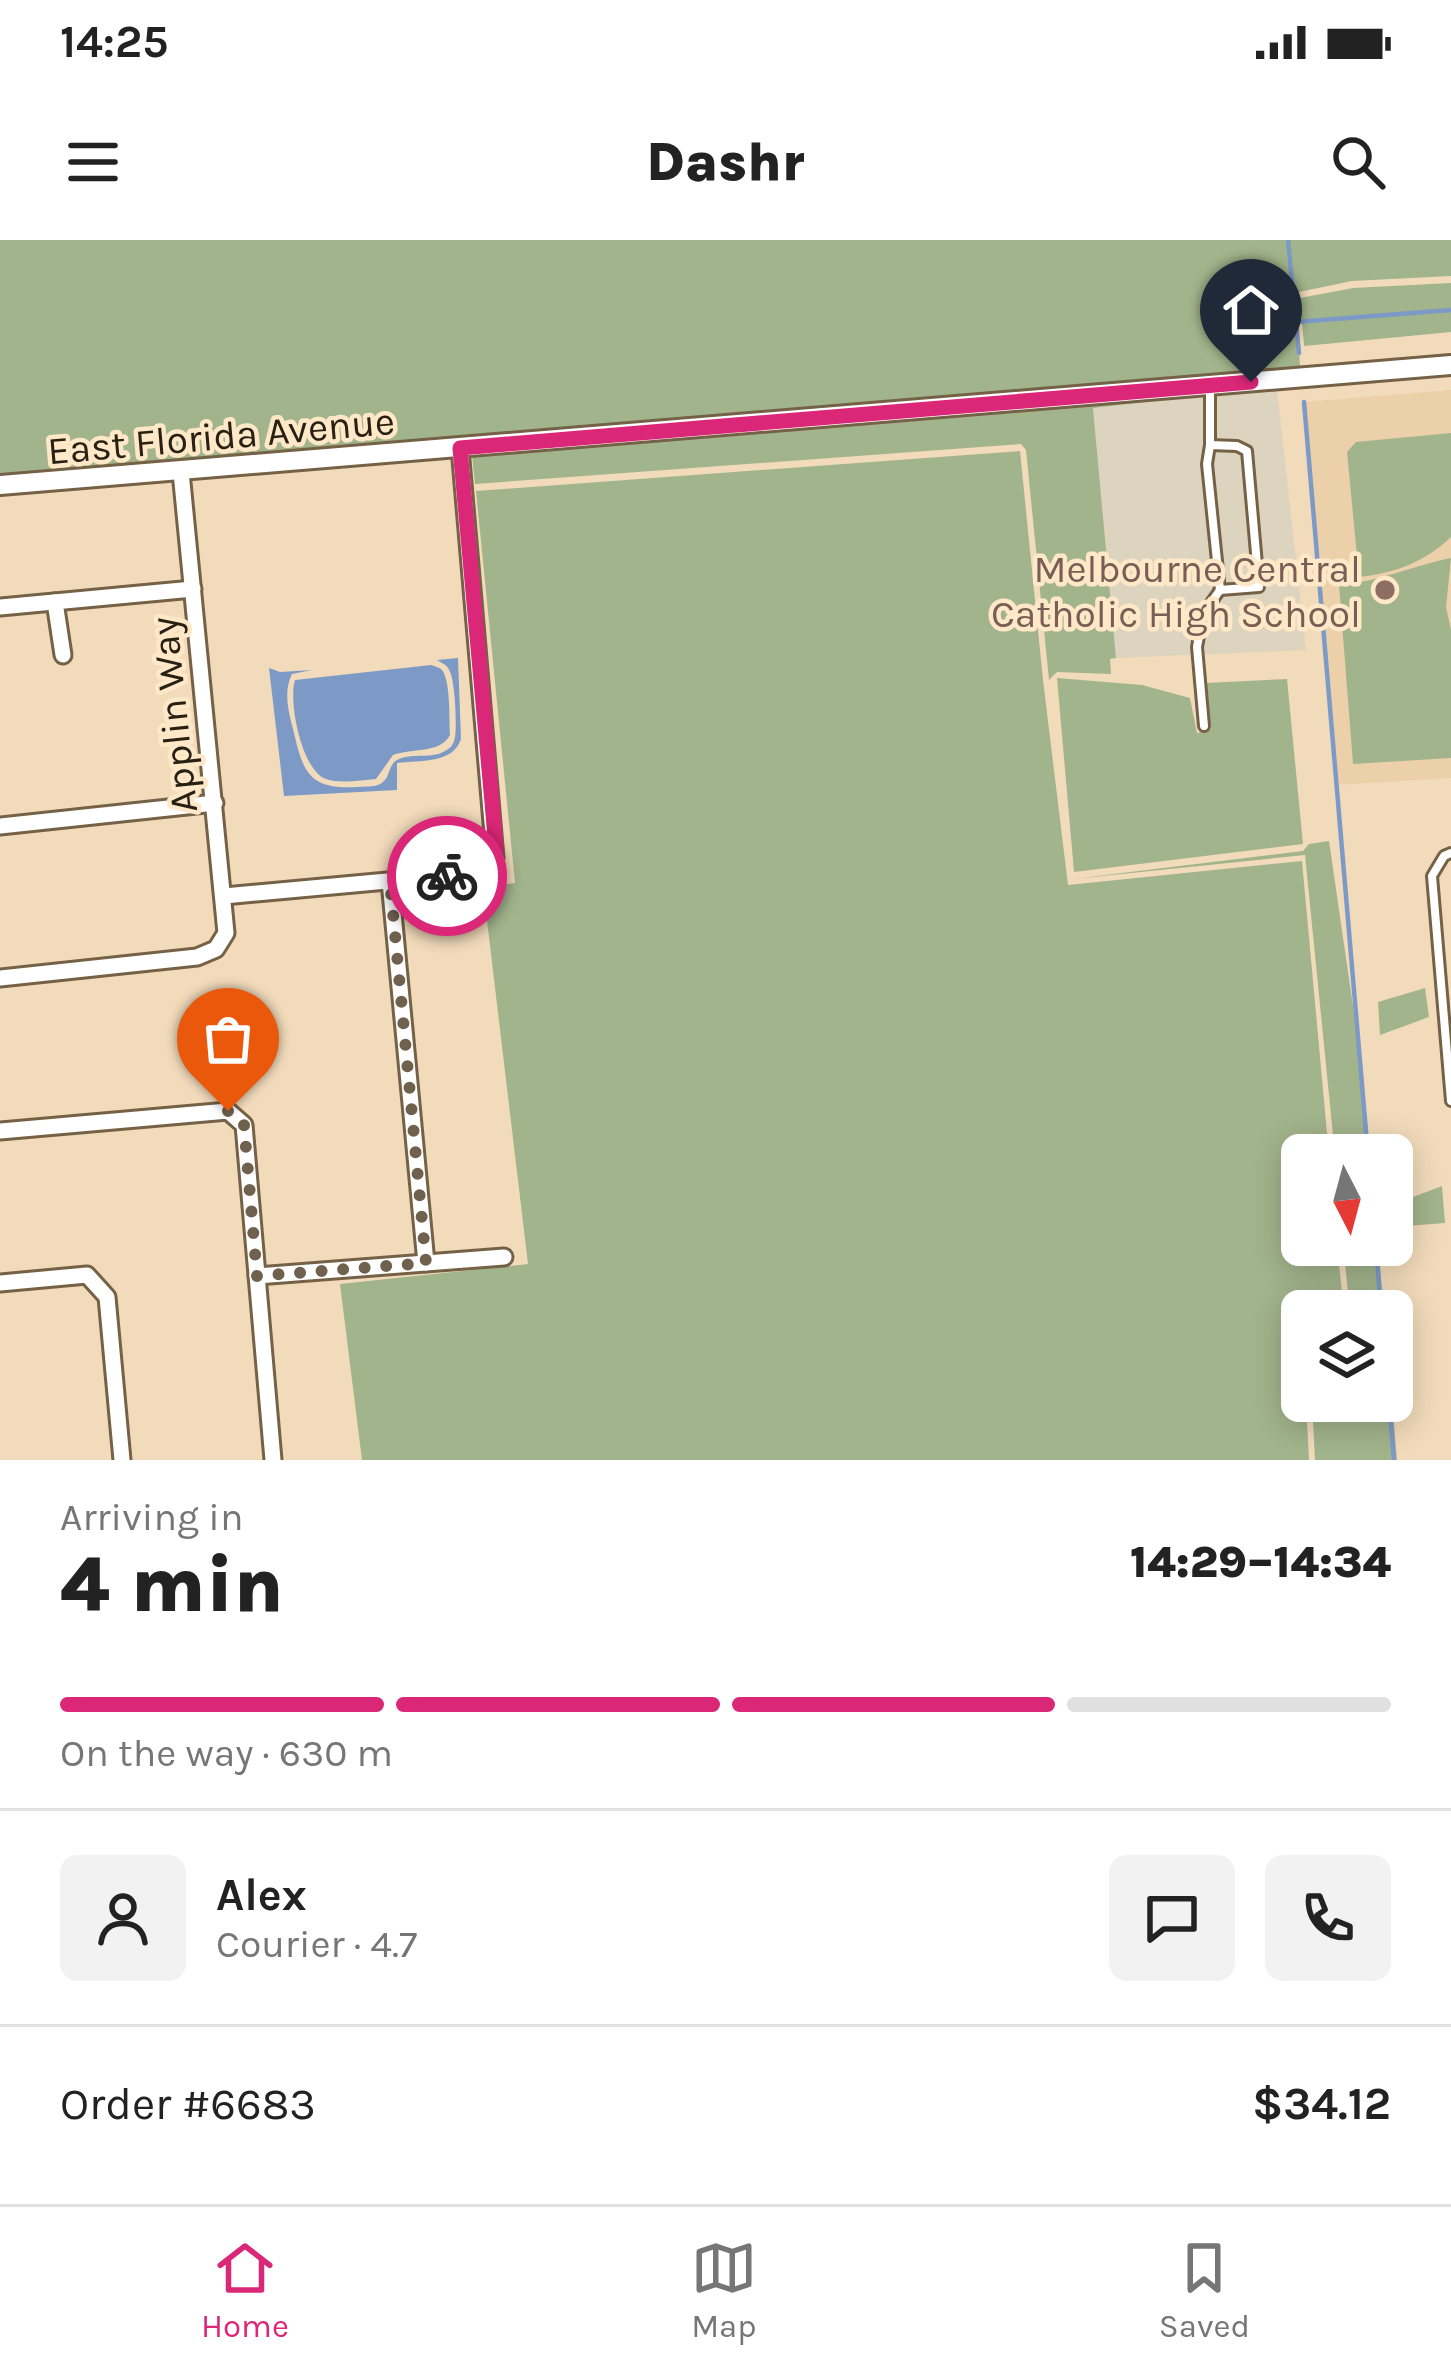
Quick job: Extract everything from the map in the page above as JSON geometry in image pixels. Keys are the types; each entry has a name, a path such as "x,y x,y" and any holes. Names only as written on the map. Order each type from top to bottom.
{"street":[{"name":"East Florida Avenue","path":"0,485 1451,365"},
{"path":"224,896 474,873 495,858 460,448"},
{"name":"Applin Way","path":"0,977 197,958 216,949 226,933 181,472"},
{"path":"0,607 194,589"},
{"path":"55,602 63,655"},
{"path":"0,826 215,802"},
{"path":"390,881 426,1263"},
{"path":"0,1131 228,1111 244,1125 273,1460"},
{"path":"257,1276 503,1257"},
{"path":"0,1283 87,1275 107,1297 122,1460"}],"lane":[{"path":"1204,726 1197,647 1203,614 1220,590 1207,464 1210,385"},
{"path":"1210,445 1247,451 1259,587 1220,590"},
{"path":"1447,855 1432,876 1446,968 1451,1101"}],"shaded area":[{"path":"1277,389 1306,650 1116,658 1093,407"},
{"name":"Melbourne Central Catholic High School","path":"1451,390 1451,778 1336,785 1304,402"}],"green space":[{"path":"0,240 1451,240 1451,276 1352,281 1294,293 1301,377 0,485"},
{"path":"1451,283 1451,332 1304,346 1300,298 1353,288"},
{"path":"1277,387 1093,408 1116,658 1110,659 1111,674 1057,672 1049,680 1026,450 1021,444 475,484 472,455"},
{"path":"1451,433 1451,537 1409,565 1359,577 1347,452 1356,442"},
{"path":"1020,451 1068,885 1302,861 1327,1134 1281,1134 1281,1266 1339,1266 1342,1290 1281,1290 1281,1422 1307,1422 1309,1460 362,1460 340,1284 528,1264 483,887 515,883 476,491"},
{"path":"1451,558 1446,607 1451,630 1451,758 1353,764 1339,585"},
{"path":"1057,678 1142,685 1190,698 1197,733 1211,729 1206,683 1287,679 1303,844 1074,872"},
{"path":"1329,841 1368,1134 1333,1134 1305,855 1073,879 1303,851 1309,844"},
{"path":"1425,988 1429,1017 1380,1035 1378,1002"},
{"path":"1442,1186 1445,1223 1413,1226 1413,1197"},
{"path":"1345,1266 1380,1266 1382,1290 1348,1290"},
{"path":"1313,1422 1394,1422 1397,1460 1315,1460"}],"water":[{"path":"458,658 461,739 451,753 397,763 397,790 284,796 269,668 312,670 292,674 288,689 291,721 307,771 331,786 368,787 381,783 399,759 440,753 452,746 456,723 452,677 448,667 437,660"},
{"path":"431,665 441,669 446,681 450,735 445,741 433,748 393,755 376,779 338,781 317,773 299,735 295,680"}],"waterway":[{"path":"1288,240 1299,353"},
{"path":"1296,322 1451,310"},
{"path":"1304,402 1366,1134"},
{"path":"1378,1266 1379,1290"},
{"path":"1391,1422 1394,1460"}],"way so far":[{"path":"228,1111 244,1125 257,1276 426,1263 390,881 447,876"}],"place":[{"name":"Melbourne Central Catholic High School","path":"1385,590"}],"route":[{"path":"447,876 484,870 495,858 496,847 460,448 1251,382"}]}
